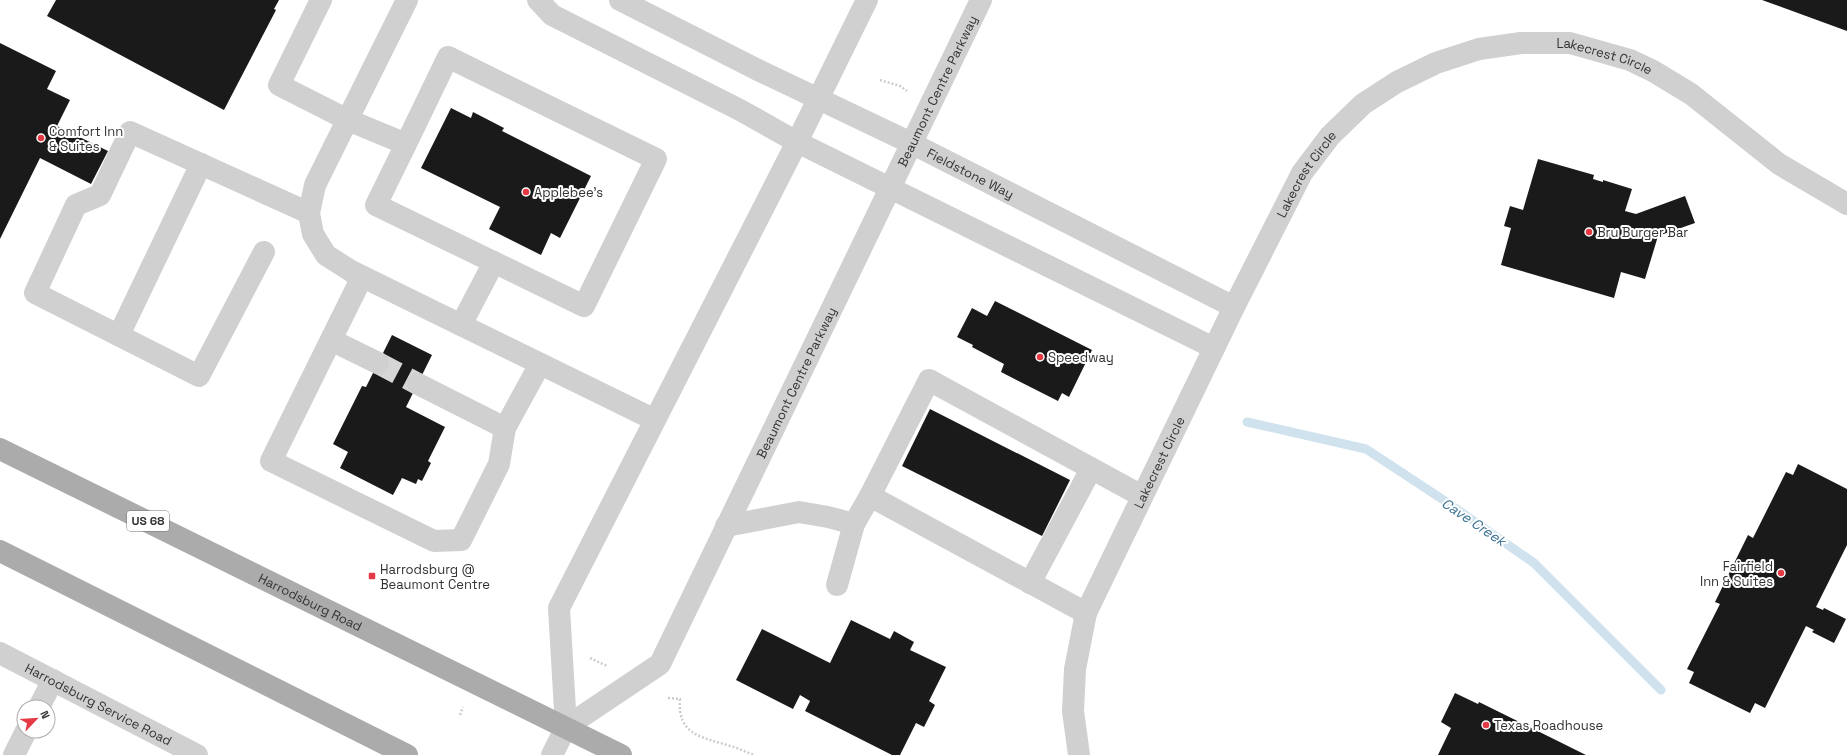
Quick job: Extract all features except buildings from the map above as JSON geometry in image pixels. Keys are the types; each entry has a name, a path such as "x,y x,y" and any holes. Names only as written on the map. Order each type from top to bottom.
{"main road":[{"name":"Harrodsburg Road","path":"0,449 621,755"},
{"path":"0,551 407,755"}],"street":[{"path":"322,0 279,86 348,120 406,144"},
{"path":"407,0 315,186 308,213 313,234 326,255 362,277 656,420"},
{"path":"538,0 552,15 740,110 797,142 1214,348"},
{"name":"Fieldstone Way","path":"620,0 911,143 1234,307"},
{"name":"Beaumont Centre Parkway","path":"566,727 559,608 797,142 867,0"},
{"name":"Beaumont Centre Parkway","path":"552,755 566,727 660,664 981,0"},
{"name":"Lakecrest Circle","path":"1079,755 1073,712 1075,669 1086,613 1234,307 1302,173 1330,136 1363,104 1396,82 1436,63 1479,49 1520,43 1570,43 1630,60 1653,71 1691,94 1779,164 1847,204"},
{"path":"448,57 656,159 584,306 376,205 406,144 448,57"},
{"path":"264,252 199,376 35,293 76,205 100,195 130,132 308,213"},
{"path":"119,335 201,164"},
{"path":"461,325 494,262"},
{"path":"362,277 271,461 434,541 461,540 499,464 505,428 540,364"},
{"path":"331,340 378,363"},
{"path":"837,585 854,524 870,496 929,380 1142,496"},
{"path":"418,384 505,428"},
{"path":"1030,583 1091,469"},
{"path":"870,496 1086,613"},
{"path":"726,526 799,512 828,516 854,524"},
{"name":"Harrodsburg Service Road","path":"0,653 197,755"},
{"path":"43,699 53,680"},
{"path":"14,755 22,739"}],"path":[{"path":"880,80 900,86 910,93"},
{"path":"583,654 611,669"},
{"path":"668,698 680,699 679,712 684,724 695,735 754,755"},
{"path":"460,715 464,705"}],"waterway":[{"name":"Cave Creek","path":"1247,422 1366,449 1445,501 1534,563 1661,690"}],"tunnel":[{"path":"378,363 418,384"}],"place":[{"name":"Comfort Inn & Suites","path":"41,138"},
{"name":"Applebee's","path":"526,192"},
{"name":"Bru Burger Bar","path":"1589,232"},
{"name":"Speedway","path":"1040,357"},
{"name":"Fairfield Inn & Suites","path":"1781,573"},
{"name":"Harrodsburg @ Beaumont Centre","path":"372,576"},
{"name":"Texas Roadhouse","path":"1486,725"}]}
